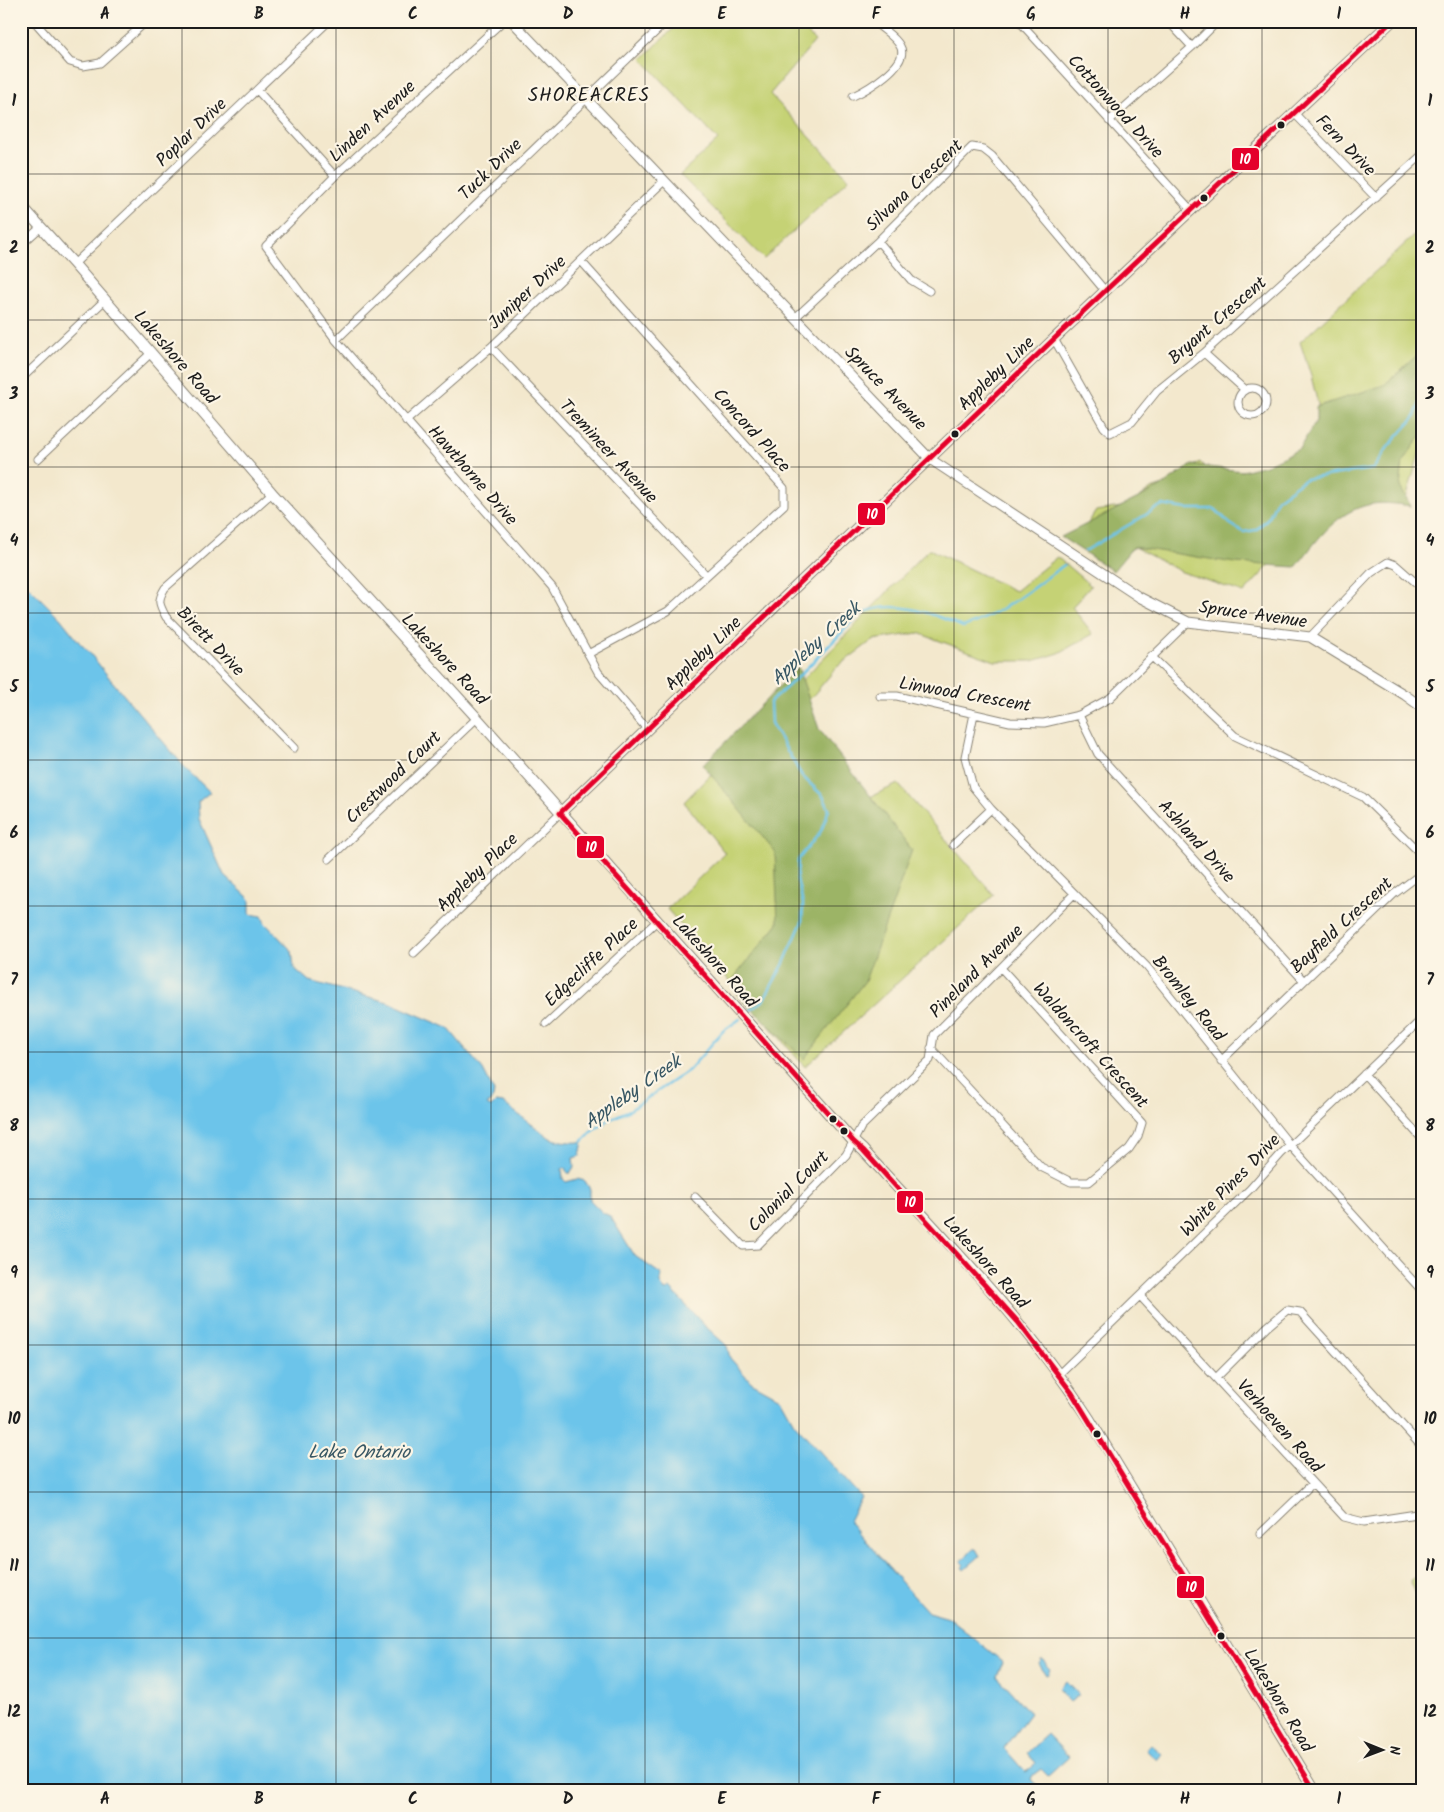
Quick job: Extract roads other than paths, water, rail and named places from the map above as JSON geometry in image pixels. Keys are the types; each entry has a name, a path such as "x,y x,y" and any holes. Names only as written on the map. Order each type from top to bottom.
{"main road":[{"name":"Appleby Line","path":"560,813 1054,339 1392,21"},
{"name":"Lakeshore Road","path":"21,205 272,493 477,718 853,1142 863,1150 1008,1311 1058,1374 1103,1441 1315,1791"}],"street":[{"path":"34,21 70,62 83,66 100,63 147,21"},
{"name":"Poplar Drive","path":"74,264 329,21"},
{"name":"Linden Avenue","path":"266,246 335,176 503,21"},
{"name":"Spruce Avenue","path":"512,21 930,459 1138,597 1188,622 1310,637 1423,708"},
{"name":"Tuck Drive","path":"336,340 667,21"},
{"path":"853,96 866,90 896,67 902,55 902,48 899,43 874,21"},
{"name":"Cottonwood Drive","path":"1019,21 1192,210"},
{"path":"1168,21 1192,48"},
{"path":"1110,121 1192,48 1218,21"},
{"path":"256,90 335,176"},
{"name":"Fern Drive","path":"1294,113 1376,198"},
{"name":"Silvana Crescent","path":"796,318 878,241 972,147 983,149 992,156 1106,292"},
{"name":"Bryant Crescent","path":"1054,339 1104,426 1110,432 1132,422 1156,392 1204,353 1423,154"},
{"name":"Juniper Drive","path":"406,421 491,347 664,181"},
{"path":"21,245 40,227"},
{"path":"878,241 911,280 929,291"},
{"name":"Hawthorne Drive","path":"266,246 336,340 552,587 603,679 647,729"},
{"name":"Concord Place","path":"582,261 784,488 784,506 668,611 588,654"},
{"path":"21,379 105,300"},
{"name":"Tremineer Avenue","path":"491,347 706,575"},
{"path":"1204,353 1245,390"},
{"path":"38,459 150,354"},
{"name":"Birett Drive","path":"272,493 165,588 160,596 159,604 166,617 294,748"},
{"path":"1310,637 1371,573 1388,562 1396,565 1423,588"},
{"name":"Linwood Crescent","path":"880,696 897,696 1010,722 1044,723 1079,715 1110,698 1188,622"},
{"name":"Bayfield Crescent","path":"1151,656 1235,736 1363,797 1418,851 1422,864 1418,876 1394,894 1221,1061"},
{"name":"Bromley Road","path":"974,714 965,757 973,787 1074,894 1147,967 1290,1145 1423,1292"},
{"name":"Ashland Drive","path":"1079,715 1098,754 1303,980"},
{"name":"Crestwood Court","path":"329,859 477,718"},
{"path":"953,845 992,809"},
{"name":"Appleby Place","path":"414,953 560,813"},
{"name":"Pineland Avenue","path":"853,1142 861,1127 930,1060 934,1034 1074,894"},
{"name":"Edgecliffe Place","path":"546,1024 657,921"},
{"name":"Waldoncroft Crescent","path":"931,1048 1041,1167 1071,1182 1089,1182 1129,1149 1138,1136 1142,1124 1002,968"},
{"name":"White Pines Drive","path":"1058,1374 1250,1189 1290,1145 1423,1018"},
{"path":"1364,1074 1423,1140"},
{"name":"Colonial Court","path":"695,1197 743,1246 758,1245 846,1155 853,1142"},
{"name":"Verhoeven Road","path":"1140,1296 1344,1517 1361,1522 1423,1513"},
{"path":"1216,1378 1267,1327 1287,1310 1300,1312 1423,1448"},
{"path":"1260,1534 1312,1484"}],"water":[{"name":"Lake Ontario","path":"21,579 60,618 188,771 210,792 198,802 199,819 224,875 250,899 250,914 262,916 265,923 292,951 294,968 309,981 388,1002 448,1028 483,1070 494,1092 493,1098 487,1105 491,1107 496,1102 503,1103 550,1138 567,1142 583,1141 580,1156 573,1158 574,1167 570,1173 567,1173 565,1168 562,1169 563,1179 566,1182 577,1179 585,1181 590,1189 590,1200 603,1213 610,1216 635,1256 662,1275 660,1284 665,1291 670,1288 705,1326 727,1346 730,1358 751,1382 780,1398 794,1423 861,1497 849,1521 928,1612 949,1618 1003,1662 997,1676 1030,1713 1004,1748 1025,1772 1036,1763 1027,1753 1047,1734 1069,1757 1048,1776 1041,1769 1033,1775 1031,1779 1033,1782 1046,1791 21,1791"},
{"path":"972,1549 976,1549 980,1556 964,1570 962,1567 964,1565 961,1562"},
{"path":"1042,1659 1050,1669 1046,1675 1039,1664"},
{"path":"1066,1681 1079,1695 1070,1702 1058,1689"},
{"path":"1151,1744 1162,1754 1157,1760 1146,1750"}],"waterway":[{"name":"Appleby Creek","path":"1085,551 1162,505 1186,509 1215,509 1229,523 1243,532 1256,530 1269,517 1277,499 1305,479 1373,469 1388,447 1414,418 1423,396"},
{"name":"Appleby Creek","path":"744,1015 763,1001 783,965 802,922 803,904 797,879 798,860 821,831 829,809 823,796 802,776 771,723 770,702 798,677 859,615 885,607 898,607 925,612 963,627 1003,608 1064,565"},
{"name":"Appleby Creek","path":"583,1141 608,1120 630,1110 689,1070 723,1031 740,1019"}],"district":[{"name":"SHOREACRES","path":"589,94"}]}
